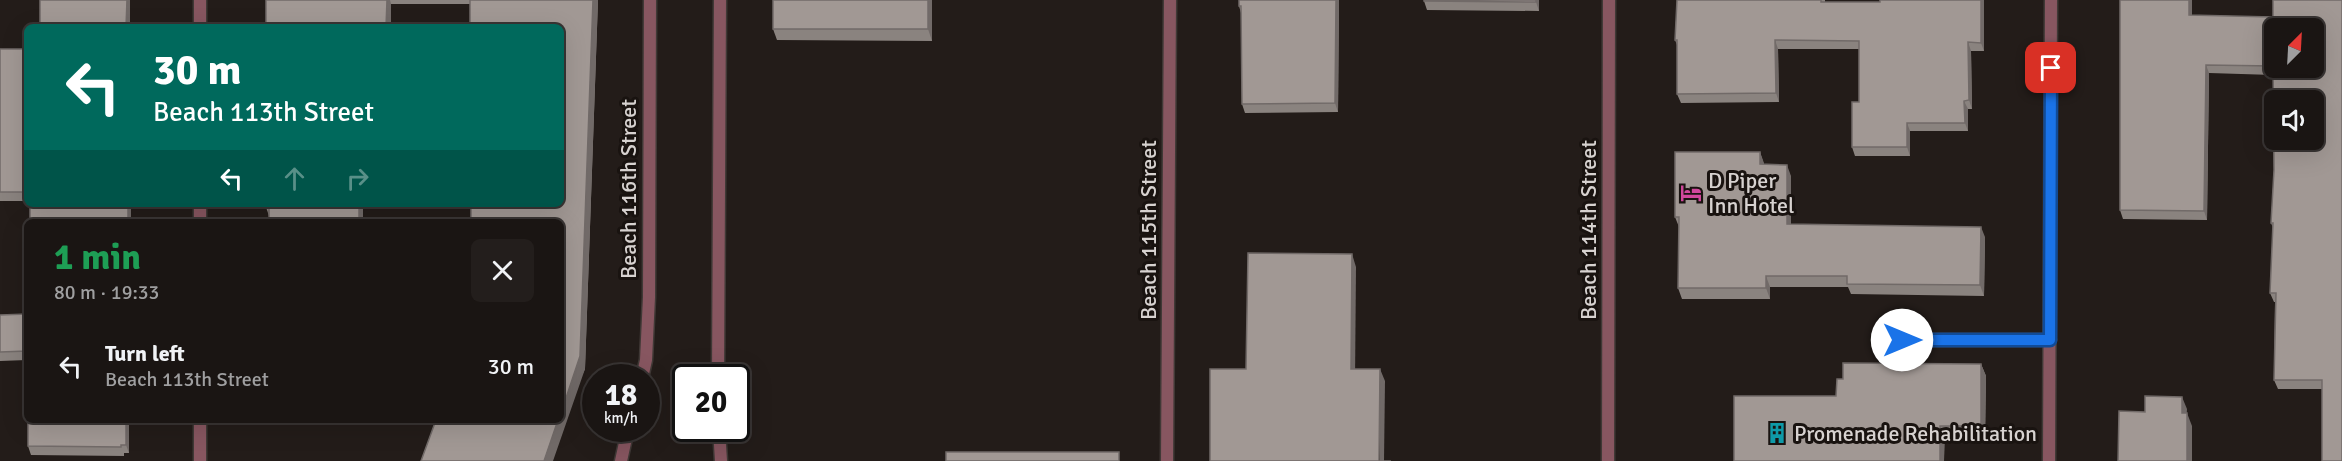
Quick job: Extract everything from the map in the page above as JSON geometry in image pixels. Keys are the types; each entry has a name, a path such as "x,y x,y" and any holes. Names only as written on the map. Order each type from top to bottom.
{"street":[{"path":"200,0 200,24"},
{"name":"Beach 116th Street","path":"645,364 649,297 650,0"},
{"path":"718,364 720,0"},
{"name":"Beach 115th Street","path":"1167,461 1170,0"},
{"name":"Beach 114th Street","path":"1608,461 1609,0"},
{"path":"2049,461 2051,0"},
{"path":"1902,340 2050,340"},
{"path":"200,423 200,461"},
{"path":"621,461 625,442"},
{"path":"720,442 721,461"}],"building":[{"path":"40,0 127,0 126,24 40,24"},
{"path":"266,0 387,0 386,24 266,24"},
{"path":"470,0 593,0 580,356 564,404 564,219 471,219 471,207 564,207 564,24 470,24"},
{"path":"773,0 928,0 928,29 773,29"},
{"path":"1239,0 1336,0 1335,103 1242,104 1241,6 1239,6"},
{"path":"1536,0 1536,2 1424,1"},
{"path":"1677,0 1880,2 1880,0 1981,0 1981,43 1968,42 1969,100 1964,101 1965,123 1907,123 1907,147 1852,147 1852,102 1859,102 1859,41 1775,40 1776,93 1677,94 1677,40 1675,40"},
{"path":"2120,0 2189,0 2189,15 2273,17 2273,0 2342,0 2342,461 2322,461 2322,380 2274,380 2276,293 2270,293 2274,150 2324,150 2324,90 2273,90 2273,78 2324,78 2324,18 2264,18 2264,66 2206,65 2204,211 2120,210"},
{"path":"0,49 24,49 24,192 0,192"},
{"path":"1675,152 1760,152 1760,164 1787,165 1787,224 1981,227 1980,285 1847,284 1847,276 1766,276 1766,288 1678,288 1679,217 1675,217"},
{"path":"30,207 128,207 128,219 30,219"},
{"path":"269,207 359,207 359,219 269,219"},
{"path":"1248,253 1352,254 1351,369 1380,369 1379,461 1210,461 1210,369 1246,369"},
{"path":"24,314 24,351 0,352 0,315"},
{"path":"1843,363 1981,364 1981,426 1940,426 1940,461 1734,461 1734,396 1836,396 1837,379 1843,379"},
{"path":"2145,396 2182,397 2182,413 2187,413 2187,461 2118,461 2119,411 2145,412"},
{"path":"28,423 126,423 126,445 121,445 121,447 28,446"},
{"path":"435,423 557,423 544,461 421,461"},
{"path":"946,452 1119,452 1119,461 946,461"}],"place":[{"name":"D Piper Inn Hotel","path":"1691,193"},
{"name":"Promenade Rehabilitation","path":"1777,433"}],"route":[{"path":"1902,340 2050,340 2051,68"}]}
